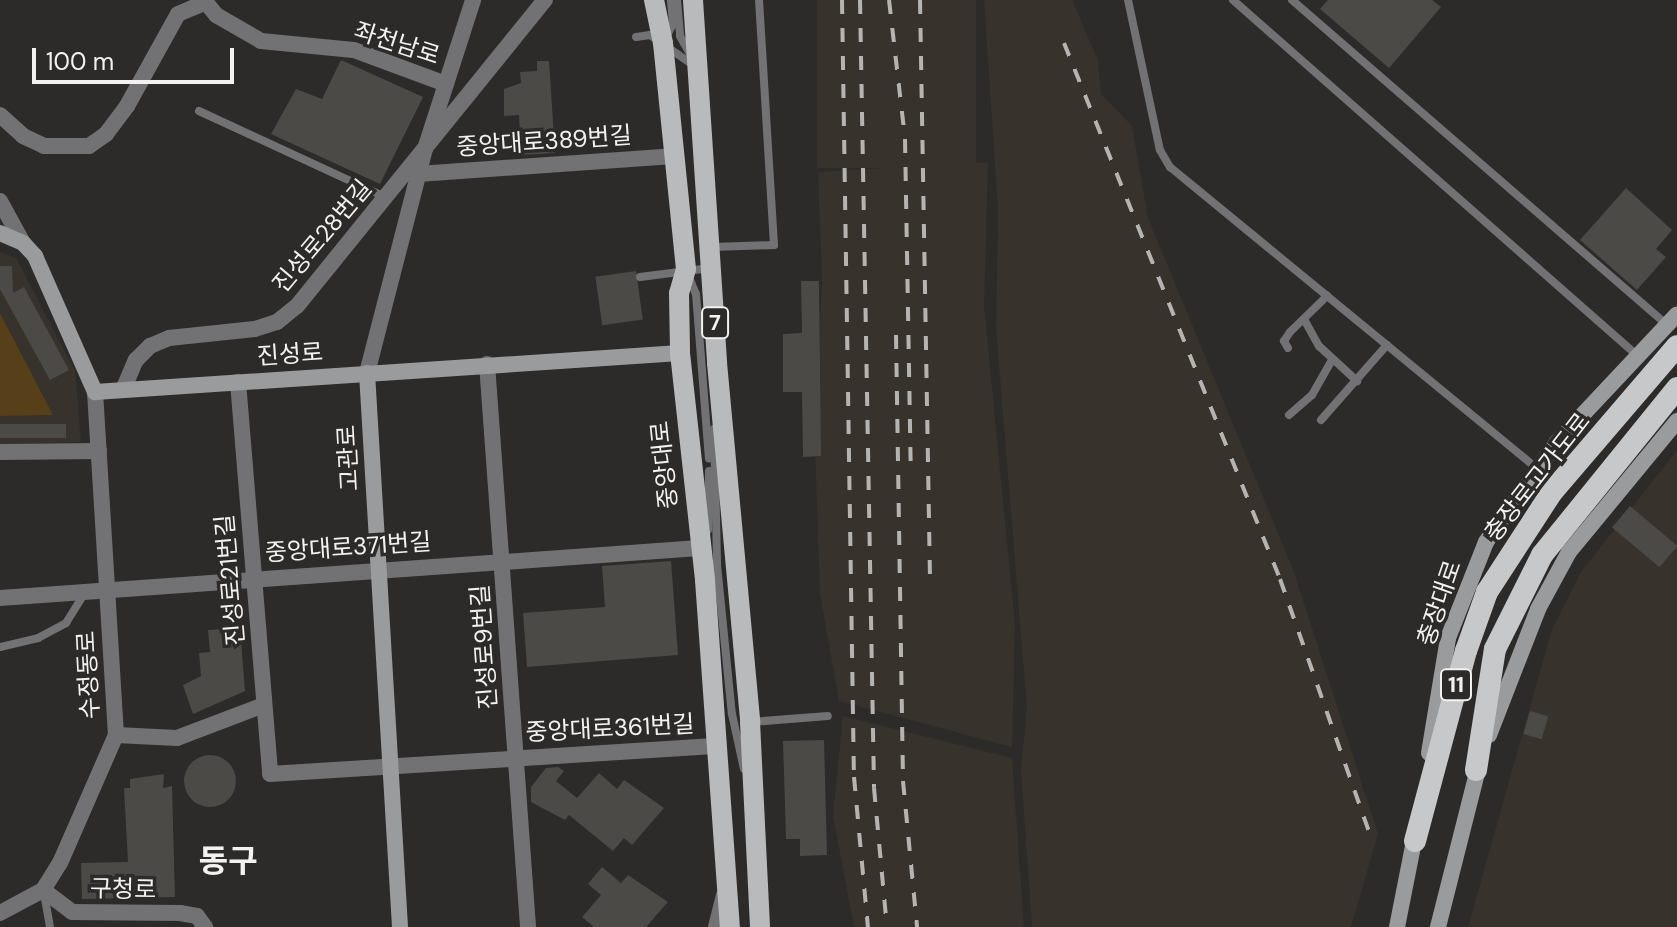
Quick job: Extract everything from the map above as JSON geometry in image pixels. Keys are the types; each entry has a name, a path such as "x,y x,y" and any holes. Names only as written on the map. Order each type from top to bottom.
{"highway":[{"name":"충장로고가도로","path":"1476,770 1495,649 1531,546 1677,346"},
{"name":"충장로고가도로","path":"1531,546 1677,368"},
{"name":"충장로고가도로","path":"1415,841 1466,651 1487,592 1677,388"}],"main road":[{"name":"중앙대로","path":"654,0 663,43 686,269 679,293 680,353 699,548 705,580 714,746 730,927"},
{"name":"7","path":"693,0 713,257 717,363 750,722 760,927"},
{"path":"0,233 23,243 35,256 95,392"},
{"name":"충장대로","path":"1397,927 1415,841 1448,638 1486,542 1537,468 1640,358 1672,319"},
{"name":"진성로","path":"95,392 680,353"},
{"name":"고관로","path":"367,373 400,927"},
{"path":"1438,927 1476,770 1538,609 1569,552 1677,421"}],"street":[{"name":"고관로","path":"367,373 425,149 473,0"},
{"name":"진성로28번길","path":"123,390 136,360 150,346 169,338 277,322 297,306 545,0"},
{"name":"좌천남로","path":"205,1 261,41 354,50 446,84"},
{"path":"0,115 23,136 44,146 89,146 106,134 127,106 178,14 205,1"},
{"name":"중앙대로389번길","path":"418,174 673,156"},
{"path":"0,201 23,243"},
{"name":"진성로9번길","path":"487,364 528,927"},
{"name":"진성로21번길","path":"238,382 270,774"},
{"name":"수정동로","path":"43,890 60,863 116,735 95,392"},
{"path":"0,452 99,451"},
{"name":"중앙대로371번길","path":"0,598 699,548"},
{"path":"116,735 177,738 264,705"},
{"name":"중앙대로361번길","path":"270,774 714,746"},
{"path":"716,927 726,885"},
{"path":"0,913 43,890"},
{"name":"구청로","path":"43,890 72,912 180,913 197,916 205,927"}],"lane":[{"path":"663,43 673,24 671,0"},
{"path":"677,0 680,36 697,67"},
{"path":"640,277 686,269 713,257 774,245 759,0"},
{"path":"1128,0 1160,150 1170,167 1537,468"},
{"path":"1233,0 1640,358"},
{"path":"1292,0 1672,319"},
{"path":"636,37 650,35 697,67"},
{"path":"199,111 387,198"},
{"path":"686,269 696,294 710,467 705,580"},
{"path":"1288,348 1287,335 1305,321 1327,296"},
{"path":"1305,321 1332,360 1357,381"},
{"path":"1321,420 1345,389 1357,381 1387,345"},
{"path":"1289,415 1312,395 1332,360"},
{"path":"717,363 717,565 732,714 755,821"},
{"path":"0,647 38,638 66,623 85,591"},
{"path":"750,722 828,716"},
{"path":"43,890 50,927"}],"shaded area":[{"path":"817,0 976,0 976,168 817,168"},
{"path":"984,0 1072,0 1098,60 1101,94 1132,126 1148,218 1294,572 1378,834 1351,927 1032,927 1021,769 1027,708 996,328 998,209"},
{"path":"988,162 984,305 1015,625 1012,747 839,701 820,593 815,448 822,281 818,172"},
{"path":"0,252 16,258 75,371 81,442 0,444"},
{"path":"0,313 53,415 0,416"},
{"path":"1677,450 1677,927 1468,927 1552,629 1581,572"},
{"path":"843,716 1012,758 1024,927 854,927 833,816"}],"building":[{"path":"1328,0 1432,0 1441,7 1389,68 1320,9"},
{"path":"341,60 423,97 380,184 271,134 296,89 322,99"},
{"path":"537,61 549,61 555,153 521,155 519,115 504,116 504,89 521,83 520,72 537,71"},
{"path":"1626,188 1672,230 1656,249 1666,257 1637,290 1580,240"},
{"path":"0,266 12,266 13,293 24,287 69,370 50,380 0,289"},
{"path":"636,271 643,320 602,325 595,277"},
{"path":"801,281 819,281 821,456 803,457 802,392 783,392 783,334 802,333"},
{"path":"0,424 66,424 66,438 0,438"},
{"path":"1630,506 1677,545 1659,567 1612,527"},
{"path":"671,561 678,655 527,667 523,613 605,607 602,566"},
{"path":"240,628 245,691 193,714 183,685 201,676 199,653 210,652 208,630"},
{"path":"1530,711 1548,716 1542,739 1523,734"},
{"path":"824,740 827,855 800,856 800,839 786,839 783,741"},
{"path":"210,755 228,763 236,781 228,799 210,807 192,799 184,781 192,763"},
{"path":"558,767 564,771 556,781 577,798 599,773 617,789 624,780 664,808 632,845 624,838 613,851 569,815 565,820 531,802 531,787 546,768"},
{"path":"164,774 163,788 172,786 175,897 82,899 81,863 128,862 124,788 130,788 130,779"},
{"path":"602,867 621,883 628,875 668,902 646,927 594,927 582,917 601,895 588,884"}],"railway":[{"path":"842,0 854,777 868,927"},
{"path":"860,0 874,788 887,927"},
{"path":"889,0 905,139 911,471"},
{"path":"920,0 930,576"},
{"path":"1064,43 1280,579 1370,834"},
{"path":"896,335 903,781 917,927"}],"district":[{"name":"동구","path":"228,861"}]}
